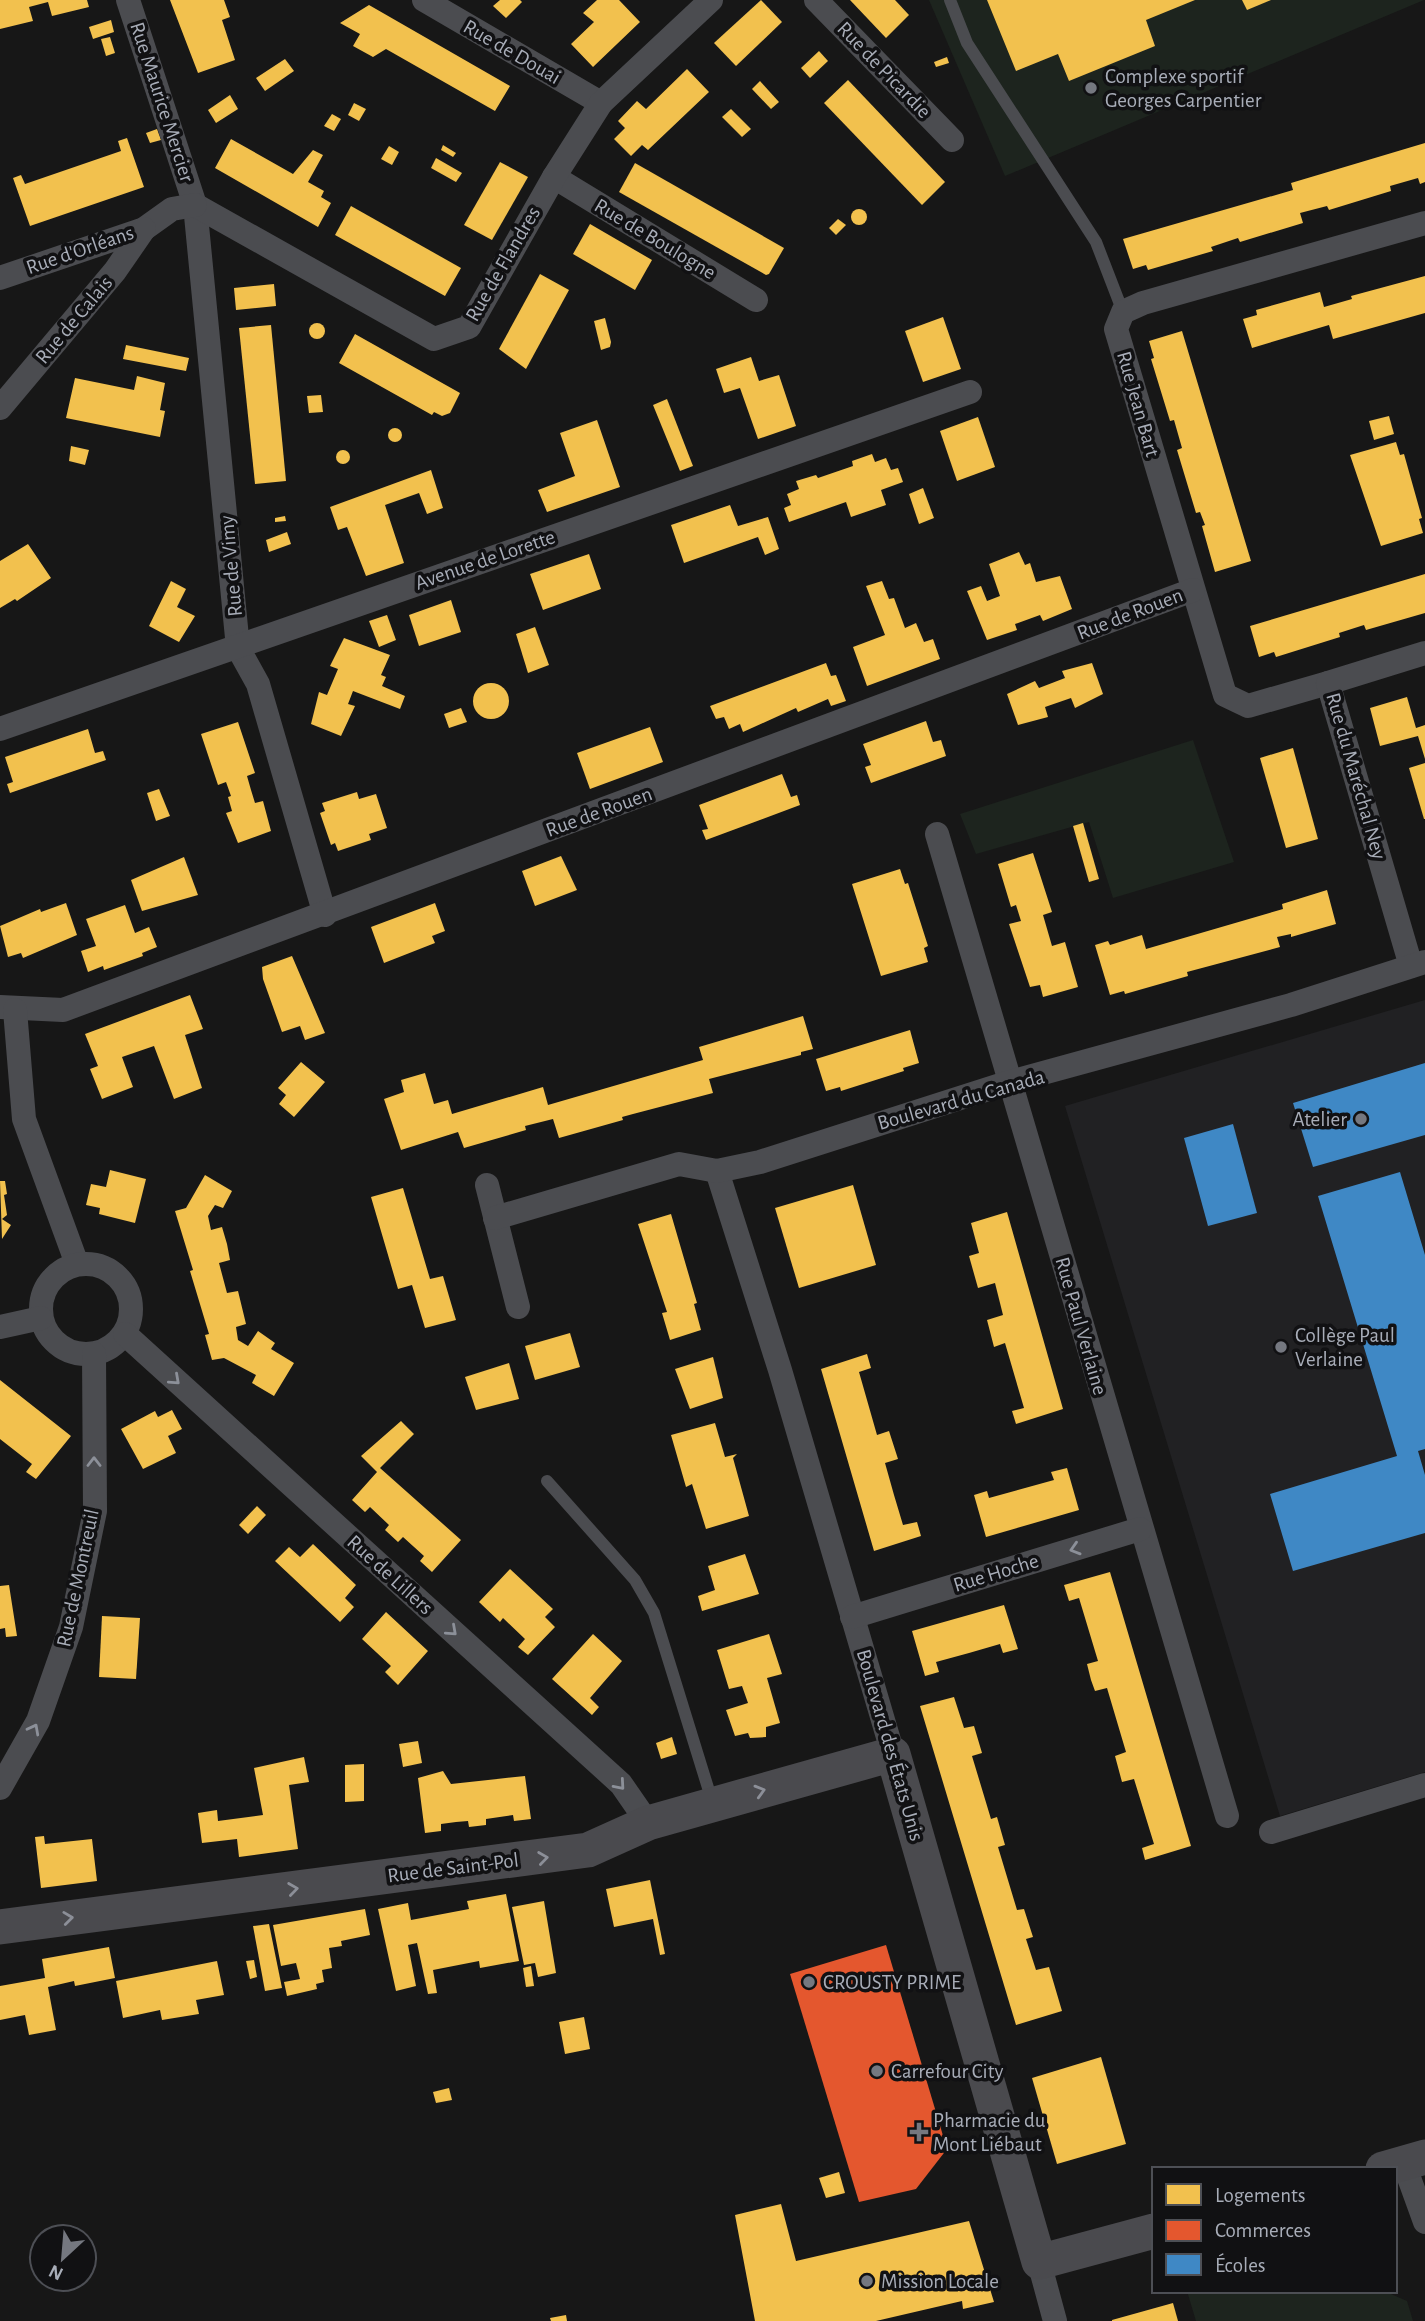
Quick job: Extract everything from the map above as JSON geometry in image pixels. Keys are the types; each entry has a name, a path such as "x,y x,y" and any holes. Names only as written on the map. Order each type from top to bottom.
{"street":[{"name":"Rue Maurice Mercier","path":"128,0 195,205"},
{"name":"Rue de Douai","path":"424,0 601,103"},
{"name":"Rue de Flandres","path":"195,205 434,339 469,327 554,177 601,103 711,0"},
{"name":"Rue de Picardie","path":"816,0 952,140"},
{"name":"Rue de Boulogne","path":"554,177 756,300"},
{"name":"Rue d'Orléans","path":"0,278 144,229 172,209 195,205"},
{"name":"Rue de Vimy","path":"195,205 238,648 258,684 325,915"},
{"path":"1124,312 1143,303 1425,223"},
{"name":"Rue de Calais","path":"0,408 115,271 144,229"},
{"name":"Rue Jean Bart","path":"1124,312 1116,329 1225,695 1248,706 1328,683"},
{"name":"Avenue de Lorette","path":"0,729 970,392"},
{"name":"Rue de Rouen","path":"7,1008 63,1010 325,915 1193,590"},
{"name":"Rue du Maréchal Ney","path":"1418,964 1328,683 1425,653"},
{"name":"Rue Paul Verlaine","path":"937,834 1140,1529 1227,1816"},
{"name":"Boulevard du Canada","path":"495,1218 679,1164 717,1171 760,1162 1010,1082 1291,1005 1418,964"},
{"path":"7,1008 24,1119 76,1264"},
{"name":"Boulevard des États Unis","path":"717,1171 780,1370 893,1754 1055,2321"},
{"path":"487,1185 518,1307"},
{"path":"76,1264 97,1265 114,1273 125,1285 131,1299 132,1315 125,1334 114,1346 94,1354 65,1350 54,1342 41,1318 44,1292 51,1280 76,1264"},
{"path":"0,1327 41,1318"},
{"name":"Rue de Lillers","path":"125,1334 621,1784 648,1823"},
{"name":"Rue de Montreuil","path":"0,1788 38,1721 71,1627 94,1511 94,1354"},
{"name":"Rue Hoche","path":"852,1617 1140,1529"},
{"name":"Rue de Saint-Pol","path":"0,1927 588,1850 648,1823 893,1754"},
{"path":"1271,1832 1425,1785"},
{"path":"1404,2164 1425,2222"},
{"path":"1038,2262 1152,2232"}],"lane":[{"path":"950,0 973,53 1096,242 1124,312"},
{"path":"547,1481 635,1580 653,1613 713,1804"}],"shaded area":[{"name":"Complexe sportif Georges Carpentier","path":"929,0 1424,0 1005,176"},
{"path":"1193,740 1234,862 1113,898 1089,822 976,854 960,814"},
{"name":"Collège Paul Verlaine","path":"1425,1000 1425,1772 1280,1816 1065,1106"},
{"path":"1188,2293 1389,2293 1407,2301 1413,2321 1196,2321"}],"building: Logements":[{"path":"0,0 87,0 89,7 52,16 48,2 29,7 33,21 0,29"},
{"path":"170,0 224,0 230,17 222,20 235,60 198,73"},
{"path":"500,0 522,2 506,18 493,6"},
{"path":"597,0 619,0 640,22 593,67 571,44 594,22 583,13"},
{"path":"761,0 782,22 736,66 714,43"},
{"path":"850,0 895,0 909,15 886,38"},
{"path":"987,0 1195,0 1146,20 1155,46 1069,81 1058,54 1016,71"},
{"path":"1242,0 1271,0 1247,10"},
{"path":"369,5 510,86 495,111 386,49 373,57 353,46 360,34 340,23"},
{"path":"111,20 114,32 93,39 89,27"},
{"path":"110,37 115,53 106,56 101,39"},
{"path":"819,51 828,61 810,78 801,68"},
{"path":"947,57 949,63 936,67 934,62"},
{"path":"285,59 294,71 265,91 256,78"},
{"path":"687,69 709,92 648,150 642,145 631,156 614,139 625,128 618,121 637,101 646,109"},
{"path":"848,80 945,182 922,205 824,103"},
{"path":"760,81 779,102 771,109 752,89"},
{"path":"230,95 238,109 216,123 208,110"},
{"path":"354,103 366,109 359,121 348,115"},
{"path":"731,109 751,129 742,137 722,117"},
{"path":"332,114 341,119 334,131 324,126"},
{"path":"157,129 161,140 150,143 146,133"},
{"path":"127,138 144,187 30,226 13,178 21,175 25,184 121,151 118,141"},
{"path":"231,139 293,174 313,150 323,155 308,182 324,191 321,197 331,203 318,227 215,168"},
{"path":"1425,143 1425,182 1420,184 1418,178 1390,186 1391,191 1329,210 1327,206 1300,213 1303,223 1240,242 1238,238 1211,247 1213,251 1148,270 1146,265 1133,269 1123,239 1293,190 1291,183"},
{"path":"443,145 456,153 453,157 441,150"},
{"path":"389,146 399,152 392,165 381,159"},
{"path":"436,158 462,173 456,182 431,168"},
{"path":"500,162 528,177 492,240 464,225"},
{"path":"635,163 784,248 769,274 766,275 619,192"},
{"path":"351,206 461,268 445,296 335,235"},
{"path":"859,209 865,211 865,223 859,225 853,223 851,217 853,211"},
{"path":"838,219 846,225 836,235 829,228"},
{"path":"590,224 652,260 635,290 573,254"},
{"path":"540,274 569,290 526,369 499,349"},
{"path":"1425,276 1425,313 1333,339 1329,325 1252,348 1243,319 1257,315 1256,310 1320,292 1324,307 1352,299 1351,296"},
{"path":"274,284 276,306 236,310 234,288"},
{"path":"943,317 961,369 923,382 905,331"},
{"path":"605,318 611,342 610,347 601,350 594,321"},
{"path":"317,323 325,331 317,339 309,331"},
{"path":"271,325 286,481 255,484 239,328"},
{"path":"1182,331 1251,561 1215,572 1202,526 1205,525 1200,512 1196,513 1177,450 1182,448 1174,420 1170,421 1151,359 1154,358 1149,341"},
{"path":"355,334 460,393 450,413 442,416 434,412 432,415 339,363"},
{"path":"126,345 189,358 186,371 123,359"},
{"path":"751,357 759,381 779,375 796,426 758,439 740,388 724,393 716,369"},
{"path":"137,376 165,383 160,410 165,411 160,437 66,418 75,378 134,390"},
{"path":"321,395 323,412 309,413 307,396"},
{"path":"667,399 693,466 680,471 653,405"},
{"path":"1389,416 1394,434 1374,440 1369,421"},
{"path":"978,417 995,467 957,481 940,431"},
{"path":"597,420 620,487 547,512 538,490 575,476 560,433"},
{"path":"392,428 398,428 402,435 398,442 392,442 388,438 388,432"},
{"path":"1396,442 1400,455 1404,454 1422,518 1419,519 1423,533 1381,546 1350,455"},
{"path":"71,446 89,450 85,465 69,461"},
{"path":"340,450 346,450 350,457 346,464 340,464 336,460 336,454"},
{"path":"872,454 875,462 886,458 891,470 898,468 903,482 881,490 886,505 851,517 846,502 789,522 784,508 791,505 787,494 799,489 796,481 816,475 818,478 853,466 852,461"},
{"path":"431,470 443,508 427,514 419,493 385,505 404,563 366,576 347,527 338,530 330,507"},
{"path":"923,488 934,518 919,524 909,494"},
{"path":"730,505 738,526 768,517 779,549 765,555 758,537 684,563 671,525"},
{"path":"285,516 286,521 275,522 275,518"},
{"path":"287,532 291,544 269,552 266,540"},
{"path":"28,544 51,578 17,601 15,599 0,608 0,561"},
{"path":"1019,552 1025,565 1030,563 1036,582 1060,576 1072,609 1043,621 1040,615 1015,624 1017,630 987,640 967,591 981,586 987,601 1000,596 989,564"},
{"path":"589,554 601,589 543,610 530,574"},
{"path":"1425,574 1425,613 1366,630 1364,625 1339,633 1340,637 1276,657 1274,652 1259,657 1250,626"},
{"path":"171,581 186,589 177,607 195,616 179,642 149,626"},
{"path":"882,581 889,599 894,598 905,628 916,623 924,642 933,639 940,659 867,686 853,647 885,635 866,586"},
{"path":"451,600 461,632 419,646 409,615"},
{"path":"387,615 396,640 379,647 369,621"},
{"path":"535,627 549,665 528,673 516,634"},
{"path":"344,638 390,655 381,675 386,677 382,686 405,696 400,709 353,691 348,704 355,706 341,736 311,724 319,692 327,695 338,669 330,666"},
{"path":"826,663 831,676 836,675 846,701 831,706 828,699 798,712 796,708 743,732 740,724 729,729 724,717 716,719 710,706"},
{"path":"1092,663 1103,694 1075,708 1071,698 1045,707 1048,717 1018,725 1007,694 1035,681 1039,688 1065,678 1062,671"},
{"path":"491,683 504,688 509,701 504,714 491,719 478,714 473,701 478,688"},
{"path":"1407,697 1416,728 1425,725 1425,759 1418,736 1380,746 1370,708"},
{"path":"461,708 467,722 449,728 444,714"},
{"path":"926,721 933,742 941,740 946,756 871,783 865,767 871,765 863,744"},
{"path":"238,722 255,773 247,776 251,790 255,803 263,801 271,831 238,843 226,813 232,811 228,797 231,796 226,782 218,785 201,734"},
{"path":"650,727 663,762 590,789 577,753"},
{"path":"88,729 95,753 103,751 106,760 10,793 7,784 13,782 5,757"},
{"path":"1293,748 1318,839 1286,848 1260,758"},
{"path":"1425,763 1425,819 1424,819 1409,768"},
{"path":"782,774 791,797 797,795 800,805 706,840 702,830 708,829 699,805"},
{"path":"159,789 170,816 156,821 147,793"},
{"path":"357,792 359,799 376,794 387,828 369,834 371,840 338,851 335,843 331,845 320,813 325,811 322,803"},
{"path":"1083,823 1099,879 1089,882 1073,826"},
{"path":"1033,853 1052,912 1043,915 1052,946 1065,942 1078,987 1043,997 1040,985 1030,987 1009,924 1021,921 1016,905 1011,907 998,864"},
{"path":"561,856 577,890 535,906 522,871"},
{"path":"184,857 198,895 142,911 131,880"},
{"path":"900,869 905,884 908,883 928,946 924,948 928,962 881,976 852,884"},
{"path":"1327,890 1336,924 1291,937 1291,934 1277,937 1280,947 1187,972 1188,976 1125,994 1124,991 1110,995 1095,945 1108,941 1110,945 1142,935 1146,949 1283,909 1282,904"},
{"path":"66,903 77,935 23,958 21,953 8,957 0,926 40,909 41,912"},
{"path":"435,903 445,931 432,936 435,943 384,963 371,927"},
{"path":"125,905 135,933 149,927 157,947 142,953 143,956 104,970 103,966 88,972 81,951 96,946 86,919"},
{"path":"292,956 325,1033 305,1040 300,1026 282,1032 263,979 262,967"},
{"path":"190,995 203,1029 185,1035 202,1088 174,1099 154,1046 122,1057 133,1087 102,1099 90,1069 98,1066 85,1034"},
{"path":"803,1016 813,1049 801,1052 801,1055 709,1079 713,1093 622,1117 623,1120 559,1138 553,1119 464,1148 458,1132 401,1150 384,1099 404,1092 401,1080 425,1073 434,1104 448,1100 452,1114 543,1087 548,1105 703,1060 699,1047"},
{"path":"910,1030 919,1063 903,1068 904,1071 841,1091 840,1087 826,1091 816,1059"},
{"path":"301,1062 325,1082 294,1117 279,1104 286,1095 278,1088"},
{"path":"110,1170 146,1179 135,1223 99,1214 100,1208 86,1205 91,1184 106,1187"},
{"path":"205,1175 232,1191 223,1208 215,1205 208,1216 211,1230 222,1227 227,1244 230,1260 219,1263 227,1293 238,1291 246,1324 236,1327 238,1340 248,1346 258,1331 275,1343 271,1349 294,1363 274,1396 252,1383 256,1375 224,1358 212,1360 205,1335 209,1334 175,1211 186,1208"},
{"path":"0,1181 5,1181 7,1194 4,1195 7,1215 2,1219 11,1225 2,1239"},
{"path":"853,1185 876,1265 799,1288 775,1208"},
{"path":"403,1188 430,1279 443,1276 456,1320 425,1328 412,1285 398,1289 371,1197"},
{"path":"1007,1212 1063,1409 1016,1424 1012,1411 1024,1408 1005,1343 994,1347 987,1320 1003,1315 995,1283 978,1288 969,1256 979,1253 971,1223"},
{"path":"671,1214 697,1303 694,1304 701,1330 670,1340 662,1313 667,1312 638,1224"},
{"path":"570,1333 580,1367 535,1380 525,1346"},
{"path":"867,1354 871,1368 859,1372 877,1435 889,1431 898,1459 885,1463 894,1495 903,1525 917,1522 921,1536 874,1551 821,1369"},
{"path":"713,1357 723,1398 690,1409 675,1369"},
{"path":"509,1363 519,1399 476,1410 465,1377"},
{"path":"0,1380 71,1436 36,1479 26,1472 32,1464 0,1439"},
{"path":"172,1410 182,1429 168,1436 176,1453 143,1469 121,1429 155,1411 158,1417"},
{"path":"401,1421 414,1434 380,1468 461,1540 432,1572 420,1561 424,1556 403,1537 398,1542 385,1530 389,1525 370,1507 365,1512 352,1500 377,1472 361,1456"},
{"path":"715,1423 725,1457 737,1454 733,1458 749,1516 706,1529 692,1484 686,1487 671,1435"},
{"path":"1067,1468 1079,1510 986,1537 974,1495 987,1491 989,1498 1054,1480 1051,1472"},
{"path":"257,1506 266,1515 248,1534 239,1525"},
{"path":"313,1544 356,1585 345,1598 354,1607 340,1622 275,1561 289,1547 300,1557"},
{"path":"745,1554 759,1594 702,1611 698,1596 715,1590 708,1566"},
{"path":"510,1569 553,1609 545,1617 555,1627 528,1655 518,1647 525,1639 503,1618 500,1622 479,1602"},
{"path":"1110,1572 1191,1846 1145,1860 1142,1848 1154,1844 1134,1779 1122,1782 1115,1756 1126,1752 1107,1688 1095,1691 1091,1680 1087,1664 1098,1661 1079,1598 1069,1601 1064,1585"},
{"path":"9,1585 17,1636 6,1637 5,1628 0,1629 0,1586"},
{"path":"1004,1605 1018,1649 1003,1653 1000,1644 936,1662 939,1672 925,1676 912,1631"},
{"path":"386,1612 428,1651 398,1685 385,1672 391,1666 362,1639"},
{"path":"102,1616 140,1618 136,1679 99,1677"},
{"path":"593,1634 622,1661 590,1698 599,1707 592,1715 552,1679"},
{"path":"769,1634 782,1674 767,1678 780,1723 766,1727 766,1737 750,1738 748,1733 735,1736 726,1710 748,1703 742,1686 729,1689 717,1650"},
{"path":"954,1697 964,1728 974,1726 982,1753 972,1756 991,1819 997,1817 1005,1845 998,1847 1017,1910 1024,1909 1033,1937 1026,1939 1036,1970 1049,1967 1062,2011 1016,2025 920,1706"},
{"path":"672,1737 677,1754 661,1759 656,1743"},
{"path":"418,1741 422,1763 403,1767 399,1744"},
{"path":"304,1757 309,1782 289,1785 298,1849 239,1857 237,1839 202,1843 198,1813 217,1810 218,1821 263,1815 254,1768"},
{"path":"364,1764 364,1801 345,1802 345,1765"},
{"path":"443,1771 451,1784 525,1776 531,1819 514,1821 513,1815 486,1819 486,1825 469,1827 468,1821 456,1822 441,1824 441,1831 425,1833 418,1778"},
{"path":"44,1836 45,1844 92,1839 97,1881 41,1888 35,1837"},
{"path":"650,1880 665,1954 660,1955 653,1919 614,1927 606,1889"},
{"path":"506,1894 519,1961 480,1968 479,1961 433,1970 437,1993 428,1994 417,1943 408,1945 416,1986 396,1991 378,1909 408,1903 411,1920 469,1909 467,1901"},
{"path":"544,1901 556,1973 538,1977 535,1963 524,1965 512,1907"},
{"path":"365,1909 370,1935 341,1941 342,1946 329,1948 332,1968 322,1970 324,1982 316,1984 317,1989 287,1996 284,1982 300,1979 296,1963 281,1966 273,1925"},
{"path":"269,1924 282,1988 265,1991 253,1926"},
{"path":"109,1947 115,1978 75,1986 74,1981 48,1987 56,2030 29,2035 25,2015 0,2020 0,1986 45,1978 42,1959"},
{"path":"254,1960 257,1977 250,1979 246,1961"},
{"path":"217,1961 224,1995 196,2000 199,2014 162,2020 160,2010 123,2018 116,1981"},
{"path":"531,1966 534,1986 526,1987 523,1968"},
{"path":"584,2017 590,2049 565,2054 559,2022"},
{"path":"1101,2057 1126,2144 1057,2164 1032,2078"},
{"path":"449,2088 452,2100 436,2103 433,2092"},
{"path":"839,2172 845,2193 826,2198 819,2178"},
{"name":"Mission Locale","path":"781,2204 796,2261 969,2221 994,2302 963,2309 962,2301 876,2321 755,2321 735,2215"},
{"path":"1173,2303 1178,2321 1112,2321 1112,2320"},
{"path":"566,2315 567,2321 551,2321 550,2318"}],"building: Commerces":[{"path":"886,1945 947,2149 916,2189 859,2202 790,1974"}],"building: Écoles":[{"name":"Atelier","path":"1425,1063 1425,1135 1313,1167 1293,1103"},
{"path":"1233,1124 1257,1213 1208,1226 1184,1138"},
{"path":"1400,1172 1425,1255 1425,1449 1418,1451 1425,1475 1425,1533 1293,1571 1270,1494 1397,1456 1318,1196"}],"place":[{"name":"Complexe sportif Georges Carpentier","path":"1091,88"},
{"name":"Atelier","path":"1361,1119"},
{"name":"Collège Paul Verlaine","path":"1281,1347"},
{"name":"CROUSTY PRIME","path":"809,1982"},
{"name":"Carrefour City","path":"877,2071"},
{"name":"Pharmacie du Mont Liébaut","path":"919,2132"},
{"name":"Mission Locale","path":"867,2281"}]}
